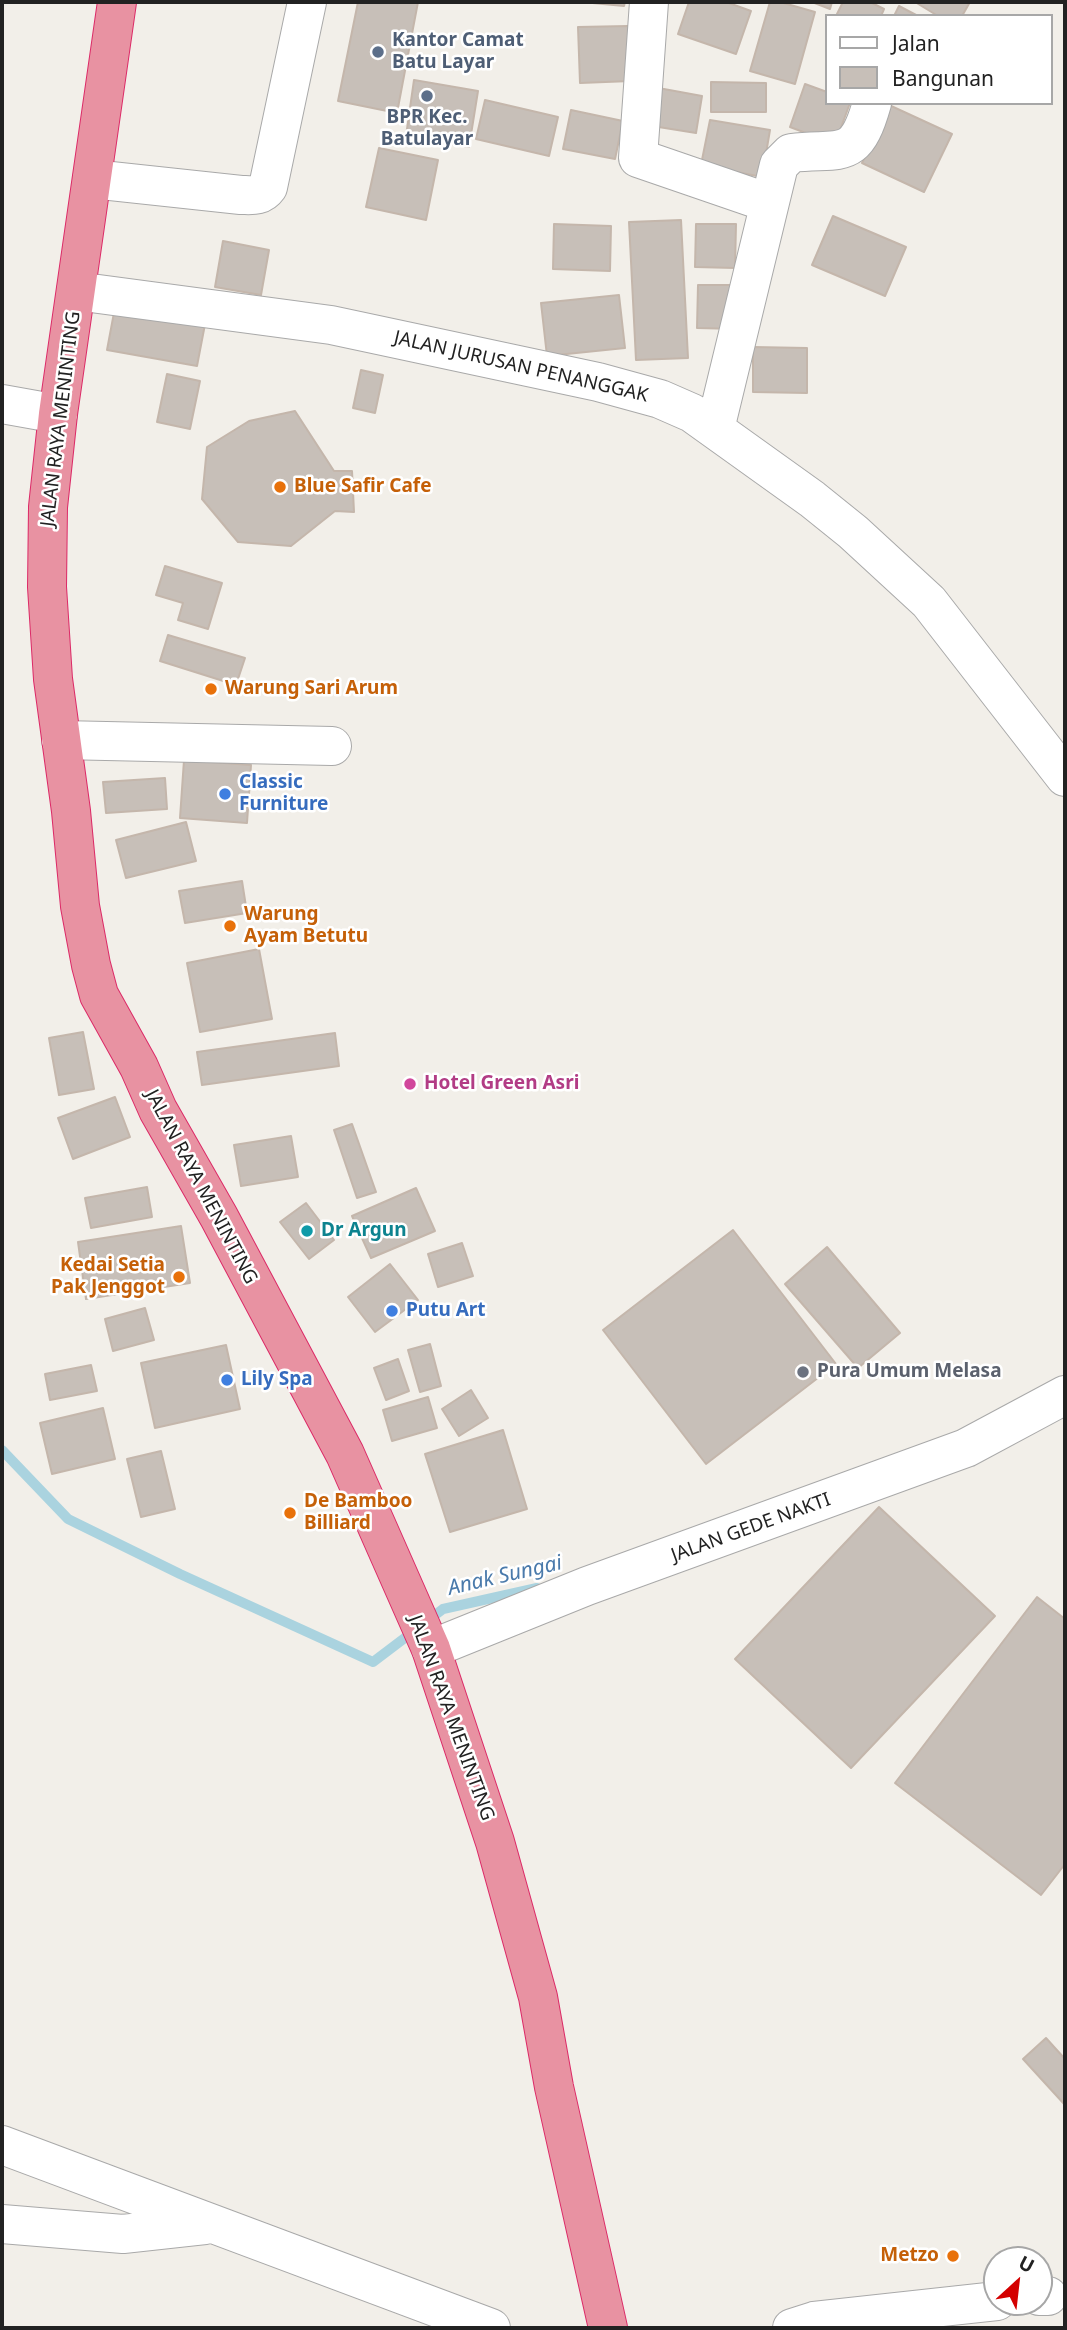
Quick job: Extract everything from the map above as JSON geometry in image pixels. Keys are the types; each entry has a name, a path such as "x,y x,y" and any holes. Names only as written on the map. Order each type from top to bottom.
{"highway":[{"name":"JALAN RAYA MENINTING","path":"117,2 58,414 48,507 47,587 53,679 80,906 99,995 139,1067 158,1110 313,1391 345,1454 429,1643 495,1842 538,1997 554,2087 608,2328"}],"street":[{"path":"92,179 241,195 258,195 265,192 307,2"},
{"path":"649,2 638,158 769,202"},
{"path":"715,429 779,165 791,153 842,151 848,148 859,138 871,105"},
{"name":"JALAN JURUSAN PENANGGAK","path":"76,291 331,325 585,379 660,399 692,413 853,532 929,602 1065,777"},
{"path":"2,404 58,414"},
{"path":"61,740 332,746"},
{"name":"JALAN GEDE NAKTI","path":"429,1643 966,1448 1065,1395"},
{"path":"2,2145 491,2328"},
{"path":"2,2224 123,2234 213,2224"},
{"path":"793,2328 814,2321 983,2303"}],"building":[{"name":"Kantor Camat Batu Layar","path":"358,2 418,2 397,113 338,101"},
{"path":"582,2 625,2 624,6"},
{"path":"689,2 726,2 751,11 736,54 678,34"},
{"path":"770,2 780,2 815,12 795,84 750,71"},
{"path":"812,2 832,2 830,9"},
{"path":"843,2 870,2 884,9 882,14 837,14"},
{"path":"915,2 970,2 963,14 935,14"},
{"path":"899,6 914,14 895,14"},
{"path":"628,26 631,81 580,83 578,27"},
{"path":"414,80 478,91 469,147 406,136"},
{"path":"711,82 766,83 766,112 711,112"},
{"path":"805,84 825,91 825,105 849,105 835,144 790,127"},
{"path":"653,87 702,96 696,133 646,125"},
{"path":"485,100 558,117 549,156 476,139"},
{"path":"889,105 952,134 924,192 862,163"},
{"path":"571,110 623,121 615,159 563,149"},
{"path":"710,120 770,130 762,177 701,165"},
{"path":"379,148 438,160 426,220 366,207"},
{"path":"833,216 906,247 885,296 812,265"},
{"path":"681,220 688,358 636,360 629,222"},
{"path":"554,224 611,226 610,271 553,269"},
{"path":"696,224 736,224 735,268 695,267"},
{"path":"223,241 269,250 261,295 215,287"},
{"path":"698,285 738,285 737,329 697,328"},
{"path":"619,295 625,348 547,356 541,303"},
{"path":"116,302 206,319 197,366 107,350"},
{"path":"753,347 807,348 807,393 753,392"},
{"path":"361,370 383,375 375,413 353,408"},
{"path":"167,374 200,381 190,429 157,422"},
{"path":"295,411 334,471 352,471 354,512 335,511 291,546 238,542 202,499 207,447 249,421"},
{"path":"165,566 222,583 208,629 178,620 183,603 156,595"},
{"path":"168,635 245,658 236,685 160,661"},
{"path":"184,760 251,765 247,823 180,818"},
{"path":"165,778 167,809 106,813 103,782"},
{"path":"186,822 196,861 126,878 116,840"},
{"path":"242,881 247,913 185,923 179,891"},
{"path":"259,949 272,1019 200,1032 187,963"},
{"path":"83,1032 94,1089 59,1095 49,1038"},
{"path":"335,1033 339,1066 202,1085 197,1052"},
{"path":"115,1097 130,1137 73,1159 58,1118"},
{"path":"352,1124 376,1192 357,1198 334,1130"},
{"path":"291,1136 298,1177 241,1186 234,1145"},
{"path":"147,1187 152,1217 91,1228 85,1198"},
{"path":"416,1188 435,1231 371,1258 352,1216"},
{"name":"Dr Argun","path":"306,1203 334,1240 309,1259 280,1222"},
{"path":"181,1226 190,1283 86,1299 78,1242"},
{"path":"733,1230 836,1364 706,1464 603,1330"},
{"path":"462,1243 473,1276 438,1287 428,1254"},
{"path":"827,1247 900,1333 858,1368 785,1284"},
{"path":"390,1264 418,1300 375,1332 348,1297"},
{"path":"145,1308 154,1340 113,1351 105,1319"},
{"path":"430,1344 441,1386 420,1392 408,1350"},
{"path":"226,1345 240,1409 155,1428 141,1363"},
{"path":"398,1359 409,1391 386,1400 374,1368"},
{"path":"91,1365 97,1391 50,1400 45,1374"},
{"path":"471,1390 488,1418 459,1436 442,1409"},
{"path":"428,1397 437,1428 392,1441 383,1410"},
{"path":"103,1408 115,1459 52,1474 40,1423"},
{"path":"503,1430 527,1509 450,1532 425,1454"},
{"path":"161,1451 175,1509 141,1517 127,1459"},
{"path":"879,1507 995,1616 851,1768 735,1659"},
{"path":"1037,1597 1065,1619 1065,1864 1041,1895 895,1783"},
{"path":"1046,2038 1065,2059 1065,2105 1023,2059"}],"waterway":[{"name":"Anak Sungai","path":"2,1450 68,1519 180,1574 373,1662 443,1609 537,1588"}],"place":[{"name":"Kantor Camat Batu Layar","path":"378,52"},
{"name":"BPR Kec. Batulayar","path":"427,96"},
{"name":"Blue Safir Cafe","path":"280,487"},
{"name":"Warung Sari Arum","path":"211,689"},
{"name":"Classic Furniture","path":"225,794"},
{"name":"Warung Ayam Betutu","path":"230,926"},
{"name":"Hotel Green Asri","path":"410,1084"},
{"name":"Dr Argun","path":"307,1231"},
{"name":"Kedai Setia Pak Jenggot","path":"179,1277"},
{"name":"Putu Art","path":"392,1311"},
{"name":"Pura Umum Melasa","path":"803,1372"},
{"name":"Lily Spa","path":"227,1380"},
{"name":"De Bamboo Billiard","path":"290,1513"},
{"name":"Metzo","path":"953,2256"}]}
